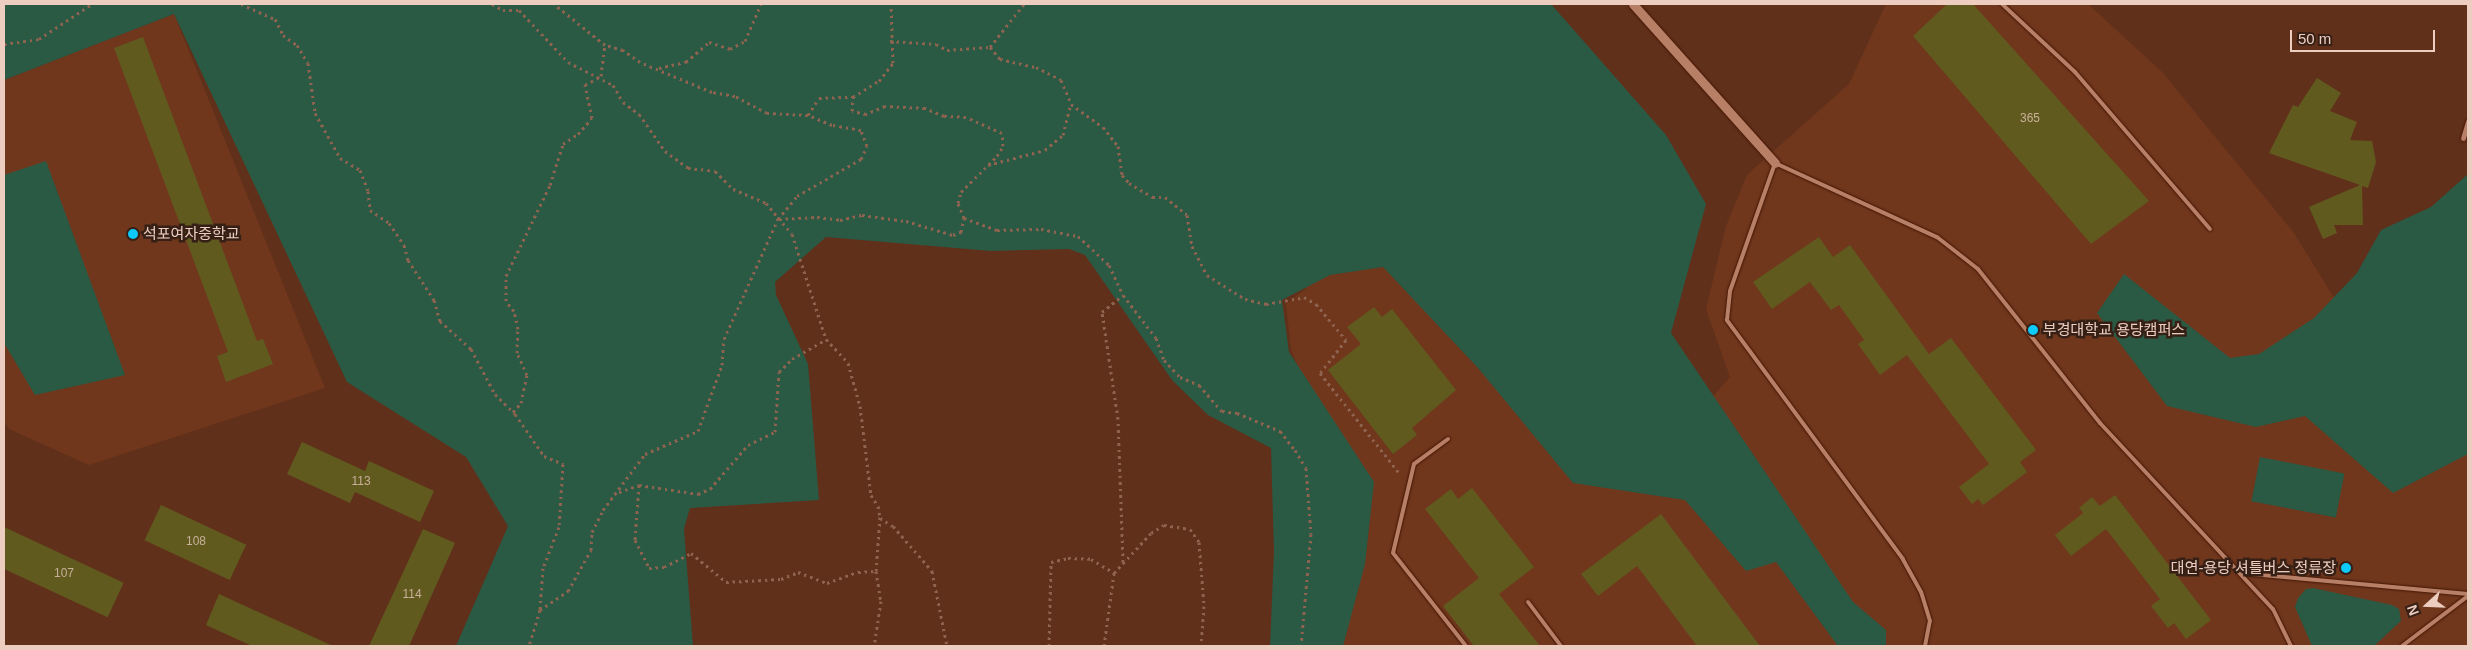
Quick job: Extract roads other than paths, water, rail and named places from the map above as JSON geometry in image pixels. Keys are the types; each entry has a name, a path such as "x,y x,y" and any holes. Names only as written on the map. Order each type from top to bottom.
{"street":[{"path":"1633,4 1775,163"},
{"path":"2463,138 2468,122"}],"lane":[{"path":"2002,4 2075,72 2210,229"},
{"path":"1925,646 1930,621 1921,592 1903,559 1727,320 1730,291 1775,163 1937,237 1978,269 2100,423 2242,573 2273,609 2291,646"},
{"path":"1448,439 1414,464 1394,553 1466,646"},
{"path":"2242,573 2468,595"},
{"path":"2402,646 2468,595"},
{"path":"1528,602 1561,646"}],"place":[{"name":"석포여자중학교","path":"133,234"},
{"name":"부경대학교 용당캠퍼스","path":"2033,330"},
{"name":"대연-용당 셔틀버스 정류장","path":"2346,568"}]}
